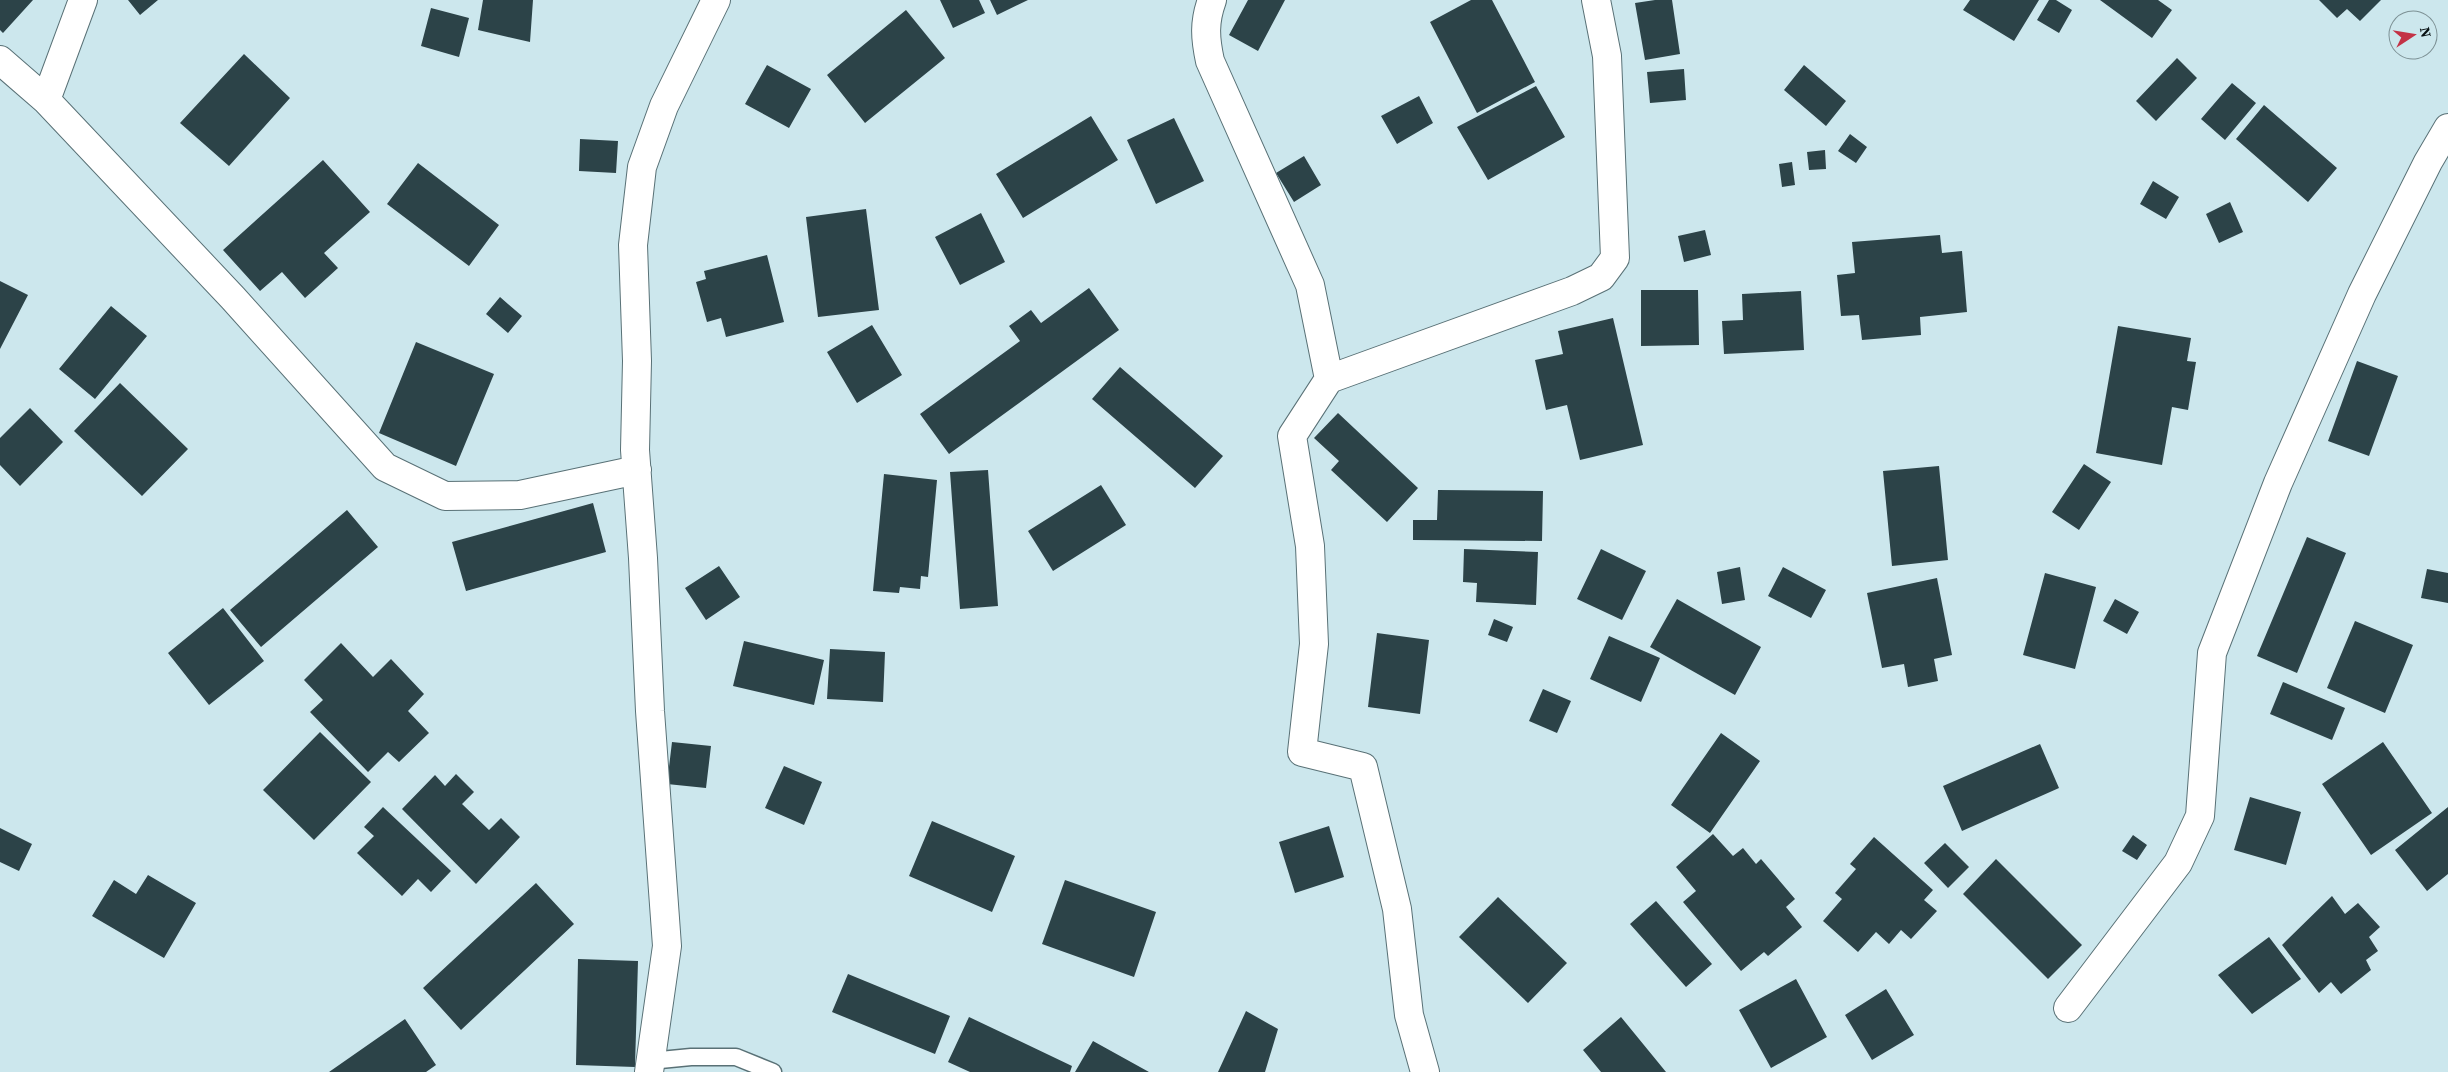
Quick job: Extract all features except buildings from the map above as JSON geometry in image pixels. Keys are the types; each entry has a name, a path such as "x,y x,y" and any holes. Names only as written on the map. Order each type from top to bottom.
{"street":[{"path":"46,100 83,0"},
{"path":"650,1066 667,946 650,711 637,470 633,245 642,167 664,106 716,0"},
{"path":"1212,0 1206,17 1205,36 1210,61 1310,285 1329,379"},
{"path":"1425,1072 1409,1015 1397,909 1363,767 1302,752 1314,644 1310,546 1292,436 1329,379 1572,291 1602,277 1615,258 1607,56 1596,0"},
{"path":"0,60 46,100 234,298 385,468 445,496 520,495 637,470"},
{"path":"2068,1008 2178,863 2200,816 2212,653 2278,483 2362,294 2428,162 2448,128"}],"lane":[{"path":"650,1066 691,1057 736,1057 773,1072"}]}
